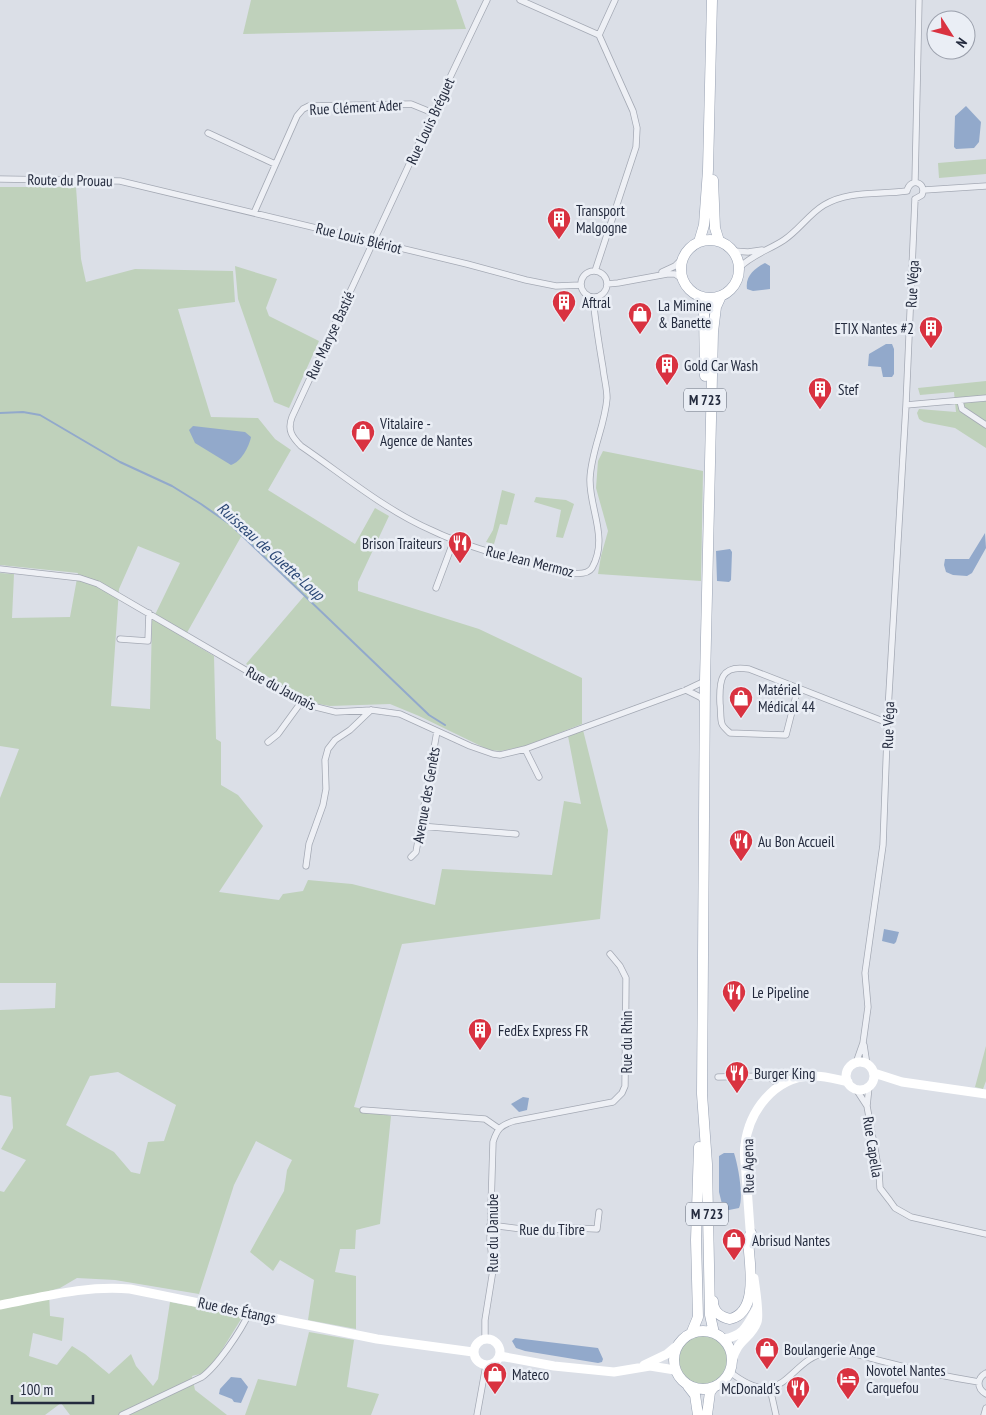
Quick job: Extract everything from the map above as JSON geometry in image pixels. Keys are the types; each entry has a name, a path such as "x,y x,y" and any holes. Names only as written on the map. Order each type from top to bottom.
{"main road":[{"path":"699,242 704,225 706,199 712,0"},
{"path":"711,70 714,208 715,228 719,241"},
{"path":"709,239 719,241 733,250 737,257 739,268 737,280 721,296 713,298 700,297 686,287 682,279 680,271 682,259 688,249 699,242 709,239"},
{"name":"M 723","path":"714,1333 710,1315 706,1144 702,1094 708,505 713,332 716,307 721,296"},
{"name":"M 723","path":"700,297 704,310 705,456 708,505"},
{"path":"902,1082 870,1085 860,1090 848,1082 846,1076 848,1070 856,1063 867,1065 874,1074 902,1082 986,1094"},
{"name":"Rue Agena","path":"829,1077 848,1070"},
{"path":"870,1085 874,1074"},
{"name":"Rue Agena","path":"732,1361 738,1346 751,1332 758,1321 759,1315 750,1232 744,1147 748,1126 756,1109 780,1086 809,1076 829,1077 848,1082"},
{"name":"M 723","path":"691,1334 698,1317 696,1240 702,1094"},
{"path":"708,1238 712,1252 713,1306 720,1315 730,1319 741,1314 750,1297 748,1238 750,1232"},
{"name":"Rue des Étangs","path":"0,1305 89,1289 130,1289 377,1339 473,1352"},
{"path":"724,1339 740,1334 757,1308"},
{"path":"640,1367 667,1354 691,1334 703,1331 714,1333 724,1339 729,1346 732,1361 730,1372 723,1382 710,1392 707,1415"},
{"path":"485,1339 496,1342 500,1350 500,1356 495,1362 486,1365 478,1362 473,1352 477,1342 485,1339"},
{"path":"679,1344 675,1354 676,1370 695,1395 698,1415"},
{"path":"500,1356 554,1366 614,1372 650,1366 676,1370"},
{"path":"685,1383 699,1389 713,1388"}],"street":[{"name":"Rue Louis Bréguet","path":"374,243 432,113 487,0"},
{"path":"520,0 599,35 633,111 637,128 636,147 595,271"},
{"path":"599,35 615,0"},
{"path":"915,182 919,0"},
{"name":"Rue Clément Ader","path":"254,213 297,116 306,108 410,104 432,113"},
{"path":"208,133 275,164"},
{"name":"Route du Prouau","path":"0,179 120,181 139,185"},
{"path":"915,182 922,185 924,190"},
{"path":"915,182 908,186 907,191 910,197 920,198 924,190"},
{"name":"Rue Louis Blériot","path":"139,185 526,280 556,286 581,285"},
{"path":"924,190 986,186"},
{"path":"739,268 748,259 790,236 816,211 837,198 907,191"},
{"name":"Rue Véga","path":"856,1063 863,1043 868,1007 864,973 883,845 915,199"},
{"name":"Rue Maryse Bastié","path":"289,428 374,243"},
{"path":"733,250 748,252 769,249"},
{"path":"607,284 653,275 670,268 682,259"},
{"path":"595,271 602,274 607,284 602,294 593,297 583,292 581,285 584,275 595,271"},
{"path":"653,275 671,274 682,279"},
{"name":"Rue Jean Mermoz","path":"289,428 291,434 301,446 388,506 429,530 454,540 558,570 582,574 591,568 597,553 598,522 591,494 590,479 592,459 602,428 607,396 593,297"},
{"path":"906,402 960,401 986,398"},
{"path":"960,401 965,412 986,425"},
{"path":"436,588 454,540"},
{"name":"Rue du Jaunais","path":"0,569 80,578 98,584 302,701 322,710 336,712 371,710 400,714 492,754 500,755 525,749 686,690 705,681"},
{"path":"120,639 148,641 149,613"},
{"path":"798,688 786,735 730,733 722,724 719,685 723,676 729,671 740,668 749,670 798,688 888,722"},
{"path":"686,690 700,697 705,702"},
{"path":"268,742 278,734 302,701"},
{"path":"306,866 309,844 324,805 326,789 325,760 328,749 335,740 350,730 371,710"},
{"name":"Avenue des Genêts","path":"411,857 416,852 437,731"},
{"path":"525,749 539,777"},
{"path":"420,826 516,834"},
{"name":"Rue du Rhin","path":"498,1128 514,1121 613,1102 622,1093 626,1078 626,978 620,966 610,954"},
{"name":"Rue Véga","path":"863,1043 867,1065"},
{"path":"718,1077 768,1076 780,1086"},
{"name":"Rue Capella","path":"870,1085 867,1106 879,1172 880,1188 896,1208 911,1217 986,1234"},
{"name":"Rue Capella","path":"856,1089 867,1106"},
{"path":"363,1110 485,1120 498,1128"},
{"name":"Rue du Danube","path":"485,1339 485,1320 493,1270 490,1225 493,1142 498,1128"},
{"name":"Rue du Tibre","path":"490,1225 530,1231 576,1228 597,1229 599,1212"},
{"path":"122,1415 202,1377 210,1371 249,1313"},
{"path":"730,1372 750,1386 762,1389 770,1388 785,1382 810,1360 822,1354 832,1352 854,1355 940,1376 979,1382"},
{"path":"477,1415 486,1365"},
{"path":"986,1373 979,1382 980,1388 986,1394"},
{"path":"770,1388 776,1415"},
{"path":"984,1415 986,1408"}],"green space":[{"path":"251,0 456,0 466,29 243,34"},
{"path":"986,159 986,174 939,178 938,163"},
{"path":"0,187 76,187 81,259 86,282 135,269 233,271 235,302 178,309 211,417 258,418 275,439 291,450 268,490 355,544 375,508 389,516 358,582 358,591 479,629 582,678 582,724 526,746 501,751 489,750 390,704 330,706 313,703 246,664 305,595 242,535 184,638 214,656 216,739 221,742 221,785 238,795 263,826 219,892 279,900 283,894 303,891 308,880 352,884 435,905 442,869 552,875 564,801 581,804 568,736 583,730 608,830 600,919 402,944 354,1107 391,1116 380,1224 356,1230 355,1249 340,1249 335,1272 356,1276 356,1329 308,1320 314,1280 280,1260 273,1271 250,1252 284,1191 287,1170 292,1160 256,1141 234,1185 199,1294 115,1280 77,1278 60,1288 49,1291 50,1316 64,1318 62,1341 33,1333 29,1356 57,1365 72,1346 109,1374 131,1354 136,1366 153,1386 158,1379 170,1302 243,1316 212,1366 204,1373 192,1376 195,1390 227,1415 70,1415 61,1403 45,1415 0,1415 0,1191 4,1192 26,1160 1,1149 13,1128 11,1097 0,1095 0,1010 55,1008 56,983 0,983 0,798 19,749 0,746 0,573 14,574 12,618 70,617 78,573 0,565","holes":["138,546 180,563 152,621 150,709 111,706 119,589","118,1072 176,1105 164,1141 148,1142 140,1174 131,1172 114,1152 66,1125 90,1076"]},
{"path":"235,266 277,279 266,308 269,316 319,341 289,408 274,402 238,299"},
{"path":"986,381 986,448 955,428 924,422 919,419 917,413 919,409 956,412 954,392 920,395 918,388"},
{"path":"603,451 703,471 701,581 598,574 608,531 596,488 598,461"},
{"path":"502,490 515,494 507,525 500,524 494,544 486,542 493,530"},
{"path":"536,497 566,500 574,504 563,538 556,537 561,510 534,502"},
{"path":"986,1046 986,1081 983,1089 975,1087"},
{"path":"309,1332 354,1340 347,1387 379,1394 371,1415 245,1415 258,1379 296,1386"},
{"path":"703,1336 713,1338 721,1343 726,1351 728,1361 726,1371 721,1379 713,1384 703,1386 693,1384 685,1379 680,1371 678,1361 680,1351 685,1343 693,1338"}],"water":[{"path":"966,106 981,122 979,142 974,148 956,149 954,147 955,116"},
{"path":"765,263 770,266 770,289 753,291 747,289 749,276"},
{"path":"886,344 892,344 894,349 894,374 892,377 883,377 881,367 868,366 869,354"},
{"path":"193,426 245,432 251,437 244,454 231,465 195,443 189,430"},
{"path":"985,533 986,548 972,573 967,576 953,575 946,572 945,559 969,559"},
{"path":"730,549 732,552 731,580 729,582 717,581 716,551"},
{"path":"884,929 899,932 894,944 882,941"},
{"path":"523,1097 529,1098 527,1110 519,1112 511,1104"},
{"path":"724,1153 734,1153 741,1189 739,1208 729,1210 723,1208 719,1192 719,1156"},
{"path":"515,1338 598,1348 603,1359 602,1362 598,1363 525,1351 516,1348 512,1341"},
{"path":"231,1377 241,1378 248,1387 241,1403 234,1402 232,1399 219,1394 220,1389"}],"waterway":[{"name":"Ruisseau de Guette-Loup","path":"0,413 23,412 40,415 120,462 172,486 231,525 429,715 445,725"}],"place":[{"name":"Transport Malgogne","path":"559,240"},
{"name":"Aftral","path":"564,323"},
{"name":"La Mimine & Banette","path":"640,335"},
{"name":"ETIX Nantes #2","path":"931,349"},
{"name":"Gold Car Wash","path":"667,386"},
{"name":"Stef","path":"820,410"},
{"name":"Vitalaire - Agence de Nantes","path":"363,453"},
{"name":"Brison Traiteurs","path":"460,564"},
{"name":"Matériel Médical 44","path":"741,719"},
{"name":"Au Bon Accueil","path":"741,862"},
{"name":"Le Pipeline","path":"734,1013"},
{"name":"FedEx Express FR","path":"480,1051"},
{"name":"Burger King","path":"737,1094"},
{"name":"Abrisud Nantes","path":"734,1261"},
{"name":"Boulangerie Ange","path":"767,1370"},
{"name":"Mateco","path":"495,1395"},
{"name":"Novotel Nantes Carquefou","path":"848,1400"},
{"name":"McDonald's","path":"798,1409"}]}
